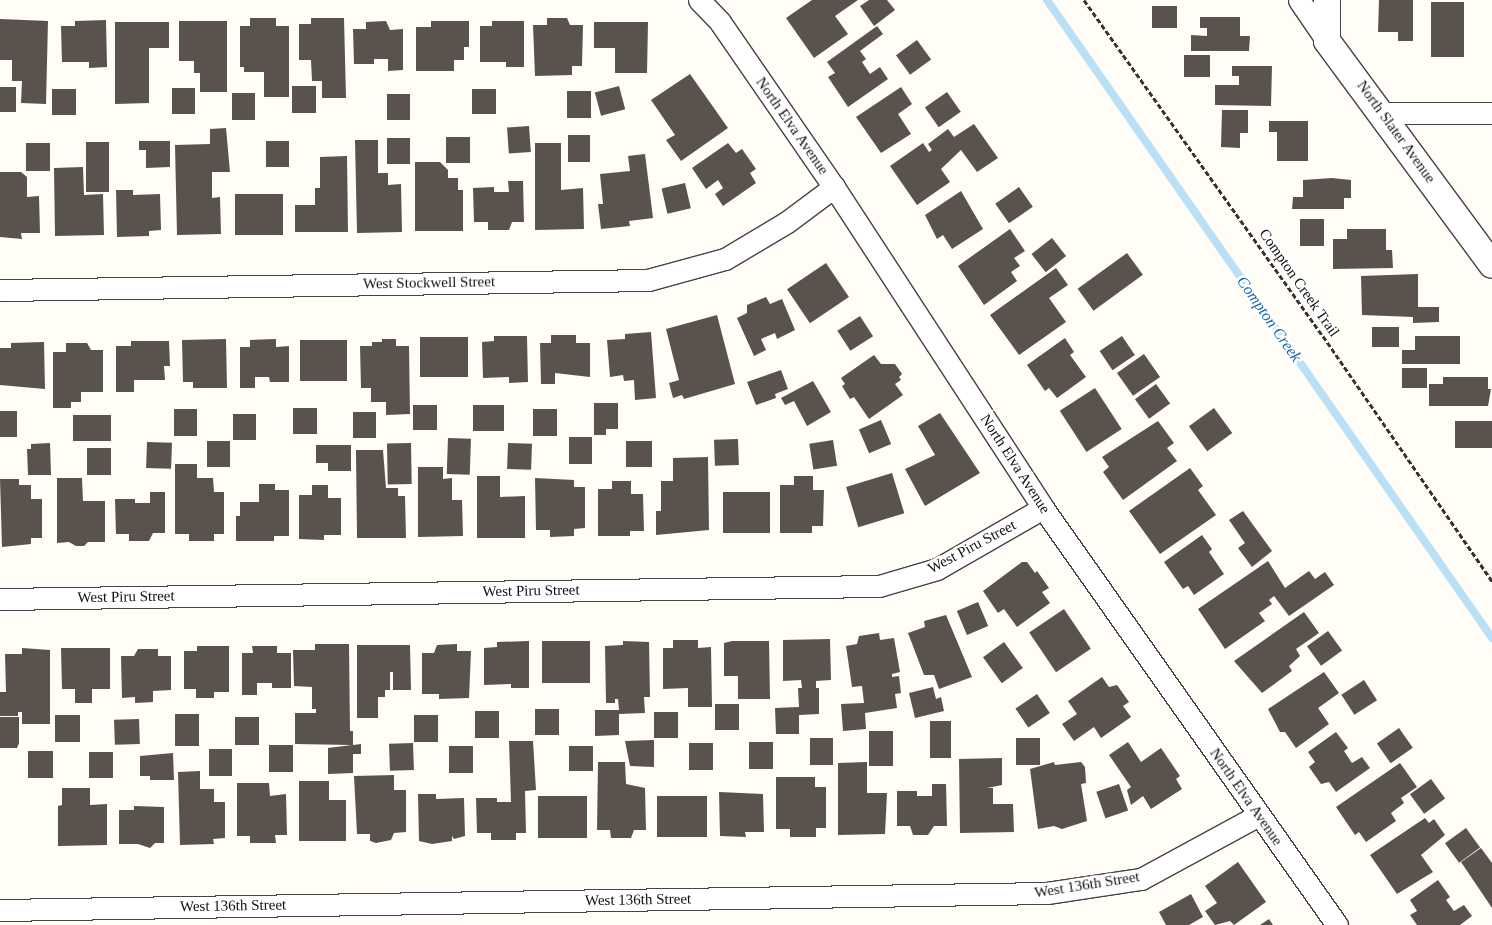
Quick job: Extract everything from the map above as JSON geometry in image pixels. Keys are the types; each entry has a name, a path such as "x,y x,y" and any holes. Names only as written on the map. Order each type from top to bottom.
{"street":[{"name":"North Elva Avenue","path":"699,0 720,22 834,187 1043,508 1337,925"},
{"name":"North Slater Avenue","path":"1299,0 1327,41 1383,113 1492,265"},
{"path":"1327,0 1327,41"},
{"path":"1383,113 1492,113"},
{"name":"West Stockwell Street","path":"0,290 648,280 725,259 787,222 834,187"},
{"name":"West Piru Street","path":"0,599 879,586 937,569 1043,508"},
{"name":"West 136th Street","path":"0,910 1047,894 1141,879 1259,815"}],"path":[{"name":"Compton Creek Trail","path":"1084,0 1323,336 1492,581"}],"building":[{"path":"812,0 858,0 835,16 848,34 814,58 786,18"},
{"path":"869,0 887,0 895,10 874,26 860,6"},
{"path":"1379,0 1413,0 1413,41 1398,41 1398,32 1378,32"},
{"path":"1431,2 1464,2 1464,57 1431,57"},
{"path":"1152,6 1177,6 1177,28 1152,28"},
{"path":"1200,17 1240,17 1240,36 1250,36 1249,51 1191,51 1191,35 1207,36 1207,28 1200,28"},
{"path":"250,18 276,18 276,26 289,26 289,97 264,97 264,72 244,72 244,67 240,67 240,26 250,26"},
{"path":"311,18 344,18 346,98 322,98 322,81 312,81 311,60 299,60 299,24 311,24"},
{"path":"547,18 567,18 570,25 583,25 582,66 572,66 572,75 535,76 533,25 547,25"},
{"path":"0,19 48,21 46,104 21,103 22,81 12,81 12,60 0,60"},
{"path":"106,20 107,67 89,68 89,62 62,62 61,26 75,26 75,21"},
{"path":"179,21 227,21 227,92 200,92 200,73 194,73 194,61 179,61"},
{"path":"386,21 390,30 403,29 403,70 388,71 388,59 374,59 374,64 354,64 353,29 366,29 366,22"},
{"path":"431,21 469,21 469,47 464,47 464,60 454,60 454,71 416,71 416,27 431,27"},
{"path":"492,21 524,21 524,67 506,67 506,62 480,62 480,26 492,26"},
{"path":"115,22 169,22 169,48 149,48 149,103 115,104"},
{"path":"594,22 648,22 647,73 615,73 615,48 594,48"},
{"path":"877,26 883,34 860,51 866,59 862,62 870,74 880,67 888,79 848,107 828,77 835,73 827,62"},
{"path":"917,40 931,59 910,75 896,55"},
{"path":"1184,55 1210,55 1210,77 1184,77"},
{"path":"1232,66 1272,66 1271,106 1215,105 1215,85 1239,85 1239,76 1232,76"},
{"path":"690,74 728,128 681,161 666,140 675,135 651,100"},
{"path":"292,86 316,86 316,113 292,113"},
{"path":"619,86 625,109 601,116 595,92"},
{"path":"0,87 16,87 16,112 0,112"},
{"path":"901,87 912,104 898,114 911,134 881,153 856,117"},
{"path":"172,88 195,88 195,114 172,114"},
{"path":"52,89 76,89 76,115 52,115"},
{"path":"472,89 496,89 496,114 472,114"},
{"path":"567,91 591,91 591,118 567,118"},
{"path":"947,92 961,112 939,127 925,107"},
{"path":"232,93 255,93 255,120 232,120"},
{"path":"387,94 410,94 410,120 387,120"},
{"path":"1222,110 1248,110 1248,133 1240,133 1240,148 1221,147"},
{"path":"1269,121 1308,121 1308,161 1277,161 1277,132 1269,132"},
{"path":"974,124 998,158 977,172 961,150 941,169 950,182 917,205 890,166 923,143 929,152 932,150 928,144 948,129 954,137"},
{"path":"529,126 531,152 509,153 507,128"},
{"path":"226,128 230,172 212,172 212,198 220,197 221,234 177,235 175,145 210,144 210,129"},
{"path":"568,135 590,135 590,162 568,162"},
{"path":"446,137 470,137 470,163 446,163"},
{"path":"387,138 410,138 410,164 387,164"},
{"path":"355,140 378,140 378,173 388,173 388,185 401,184 402,232 357,233"},
{"path":"139,141 170,141 170,167 146,168 146,150 139,150"},
{"path":"266,141 289,141 289,167 266,167"},
{"path":"86,142 109,142 109,192 86,192"},
{"path":"26,143 50,143 50,171 26,171"},
{"path":"535,143 561,143 561,190 583,188 584,229 535,230"},
{"path":"728,143 736,153 742,149 756,169 750,173 756,183 723,206 715,194 723,188 718,180 706,189 692,168"},
{"path":"645,154 653,218 629,221 630,226 601,229 598,204 603,204 600,174 630,171 628,156"},
{"path":"347,156 348,232 295,232 295,205 315,205 315,188 320,188 320,157"},
{"path":"415,162 440,162 448,170 448,178 458,178 458,190 463,190 463,231 415,231"},
{"path":"83,167 84,195 103,194 104,235 55,236 54,168"},
{"path":"0,172 21,172 27,177 27,197 39,196 40,233 21,233 22,239 0,237"},
{"path":"1332,178 1351,180 1351,198 1344,198 1344,209 1292,209 1293,197 1303,197 1303,180"},
{"path":"508,181 523,181 524,222 512,222 509,230 488,230 488,222 474,222 473,188 494,187 494,192 509,192"},
{"path":"685,183 691,208 667,214 662,188"},
{"path":"1019,187 1033,207 1009,223 995,204"},
{"path":"116,190 133,190 133,195 160,194 161,230 149,231 149,236 117,237"},
{"path":"961,191 983,229 952,249 943,235 937,239 925,215"},
{"path":"235,194 283,194 283,235 235,235"},
{"path":"1300,219 1324,219 1324,246 1300,246"},
{"path":"1010,229 1025,251 1014,258 1020,266 1011,272 1017,281 984,305 958,266"},
{"path":"1347,229 1386,229 1386,250 1392,250 1393,268 1333,269 1333,239 1347,239"},
{"path":"1052,238 1066,256 1046,272 1032,254"},
{"path":"1127,253 1143,275 1094,311 1078,289"},
{"path":"826,263 849,297 810,323 787,289"},
{"path":"1056,268 1068,285 1049,298 1066,322 1019,355 990,315"},
{"path":"1418,274 1418,307 1439,307 1439,322 1413,323 1413,317 1362,315 1361,276"},
{"path":"766,297 770,304 782,299 795,330 777,339 775,333 761,339 766,350 754,356 737,318 747,313 747,305"},
{"path":"717,315 735,384 684,399 682,395 673,398 669,383 679,380 666,329"},
{"path":"860,316 873,336 850,351 837,331"},
{"path":"1372,327 1399,327 1399,347 1372,347"},
{"path":"651,332 656,398 635,400 634,380 624,381 623,375 610,377 607,340 625,339 625,334"},
{"path":"551,335 576,335 576,343 590,343 590,377 555,373 555,384 541,384 540,343 551,343"},
{"path":"494,336 527,336 528,382 509,383 509,377 483,378 482,342 494,341"},
{"path":"1122,336 1135,355 1112,370 1100,351"},
{"path":"1415,336 1460,336 1460,364 1402,364 1402,350 1415,350"},
{"path":"420,337 468,337 468,377 420,377"},
{"path":"1065,338 1074,352 1070,355 1086,377 1057,398 1049,388 1045,391 1027,365"},
{"path":"226,339 227,388 193,388 193,382 183,382 182,340"},
{"path":"276,339 276,347 289,346 289,382 270,382 269,377 255,377 255,388 240,388 240,347 250,347 250,340"},
{"path":"382,339 396,339 396,346 409,346 410,414 386,415 386,402 371,402 371,388 361,388 360,346 372,346 372,342 382,342"},
{"path":"300,340 347,340 347,381 300,381"},
{"path":"131,341 169,341 170,366 164,366 165,380 134,380 134,392 116,392 116,346 131,346"},
{"path":"44,342 45,389 0,385 0,348 11,348 11,343"},
{"path":"66,343 87,343 91,350 103,350 103,392 81,392 81,402 71,402 71,408 53,408 53,352 66,352"},
{"path":"1144,354 1160,377 1133,396 1117,373"},
{"path":"874,355 881,364 895,364 902,374 899,377 901,380 895,384 903,395 869,419 854,397 850,399 842,386 845,384 841,378"},
{"path":"1402,368 1427,368 1427,388 1402,388"},
{"path":"781,370 788,389 775,394 776,398 756,405 747,382"},
{"path":"1443,377 1488,377 1488,389 1491,389 1488,406 1429,406 1429,384 1443,384"},
{"path":"813,381 831,412 807,426 794,401 785,405 781,398"},
{"path":"1156,384 1170,403 1149,419 1135,399"},
{"path":"1095,388 1122,429 1086,452 1060,411"},
{"path":"594,403 618,403 618,429 606,429 606,435 594,435"},
{"path":"413,405 437,405 437,430 413,430"},
{"path":"473,405 504,405 504,431 473,431"},
{"path":"293,408 317,408 317,434 293,434"},
{"path":"1214,408 1232,433 1207,451 1189,426"},
{"path":"174,409 197,409 197,436 174,436"},
{"path":"533,409 557,409 557,436 533,436"},
{"path":"0,411 17,411 17,437 0,437"},
{"path":"353,412 376,412 376,438 353,438"},
{"path":"940,413 980,473 925,506 905,469 935,455 918,426"},
{"path":"233,414 256,414 256,440 233,440"},
{"path":"73,415 111,415 111,441 73,441"},
{"path":"881,420 891,444 869,453 859,429"},
{"path":"1158,421 1174,443 1167,448 1177,461 1123,500 1103,472 1109,467 1102,457"},
{"path":"1455,421 1492,421 1492,448 1455,448"},
{"path":"569,437 592,437 592,464 569,464"},
{"path":"448,438 471,439 470,475 447,474"},
{"path":"738,439 739,465 715,466 714,440"},
{"path":"833,440 837,466 813,469 809,444"},
{"path":"207,441 230,441 230,467 207,467"},
{"path":"626,441 652,441 652,467 626,467"},
{"path":"147,442 172,443 171,469 146,468"},
{"path":"50,443 51,475 28,475 27,449 31,449 31,444"},
{"path":"387,443 411,443 412,484 388,484"},
{"path":"508,443 532,444 531,470 507,469"},
{"path":"316,445 351,445 351,471 328,471 328,463 316,463"},
{"path":"87,448 111,448 111,475 87,475"},
{"path":"356,450 383,450 386,488 398,488 398,496 405,496 406,538 357,538"},
{"path":"708,457 709,530 656,535 656,511 661,511 661,481 673,481 673,458"},
{"path":"175,464 197,464 197,478 213,478 214,492 224,492 224,534 214,534 214,541 189,541 189,534 175,534"},
{"path":"418,467 443,467 443,479 452,478 452,500 462,500 463,536 418,537"},
{"path":"1190,468 1203,486 1198,490 1216,515 1160,554 1129,511"},
{"path":"892,473 904,513 858,527 846,487"},
{"path":"477,476 500,476 500,497 525,496 525,538 477,538"},
{"path":"794,476 813,476 813,490 824,490 823,526 812,526 812,533 780,533 780,485 794,485"},
{"path":"57,478 82,478 83,501 105,501 105,542 88,542 84,546 76,546 69,542 57,543"},
{"path":"535,478 574,480 574,487 585,487 585,528 574,529 574,536 550,537 550,530 536,530"},
{"path":"0,479 19,479 19,485 31,485 31,499 42,499 42,538 31,538 31,544 2,547"},
{"path":"612,481 631,481 631,494 643,494 644,531 630,531 630,536 598,536 598,489 612,489"},
{"path":"259,484 275,484 275,490 289,490 289,536 274,536 274,541 236,541 236,516 240,516 240,502 259,502"},
{"path":"312,485 328,485 328,498 341,498 341,535 324,535 324,540 299,539 299,495 312,495"},
{"path":"150,492 165,492 165,533 153,533 149,541 129,541 129,534 116,534 115,499 135,499 135,503 150,503"},
{"path":"723,492 770,492 770,533 723,533"},
{"path":"1243,511 1272,551 1252,567 1238,548 1245,543 1229,520"},
{"path":"1202,535 1212,549 1209,552 1224,574 1194,595 1188,586 1183,589 1164,562"},
{"path":"1268,561 1285,588 1309,571 1315,579 1325,572 1334,585 1289,616 1274,596 1269,600 1272,604 1259,613 1265,621 1225,649 1198,609"},
{"path":"1022,562 1027,562 1035,573 1037,571 1049,588 1042,592 1050,603 1017,627 1004,609 998,613 983,591"},
{"path":"978,602 988,626 967,635 957,611"},
{"path":"1064,609 1091,649 1056,672 1029,632"},
{"path":"1304,612 1319,633 1296,649 1300,656 1289,666 1292,671 1262,693 1234,661"},
{"path":"946,615 972,677 939,689 934,675 924,675 908,633 925,627 924,621"},
{"path":"1328,631 1342,650 1321,666 1307,646"},
{"path":"879,633 880,640 894,638 900,672 892,674 892,677 899,676 901,693 895,694 897,708 865,713 866,729 843,731 841,704 864,703 862,686 852,687 846,646 857,644 859,636"},
{"path":"830,639 831,680 816,681 816,688 819,688 819,714 799,715 799,734 776,734 775,708 799,707 798,688 802,688 801,680 783,681 783,640"},
{"path":"673,640 698,640 698,648 711,647 712,707 688,707 688,688 663,689 663,648 673,648"},
{"path":"529,641 529,688 511,688 511,684 484,685 484,648 497,647 497,642"},
{"path":"542,641 590,641 590,683 542,683"},
{"path":"623,641 649,642 650,697 644,697 645,713 619,714 619,735 595,736 595,710 619,710 618,699 615,699 615,703 606,703 605,646 623,645"},
{"path":"732,641 769,641 770,699 738,699 738,676 724,676 724,643"},
{"path":"1004,642 1023,668 1002,683 983,657"},
{"path":"315,644 349,644 350,731 353,731 353,745 361,744 361,754 353,754 353,773 328,774 328,748 352,745 295,744 295,713 316,713 316,709 312,709 312,687 294,686 293,650 315,650"},
{"path":"457,644 457,651 471,651 469,698 439,699 439,694 422,694 422,653 434,653 437,645"},
{"path":"357,645 410,645 411,690 393,690 393,672 390,672 390,690 385,690 385,697 378,697 378,718 357,718"},
{"path":"197,646 229,646 229,692 214,692 214,698 196,698 196,689 184,689 184,651 197,651"},
{"path":"252,646 277,646 277,653 291,653 291,688 272,688 272,683 257,683 257,695 242,695 242,653 253,653"},
{"path":"22,648 50,650 50,724 22,724 22,712 18,712 18,716 0,716 0,692 6,692 5,654 22,654"},
{"path":"61,648 110,648 110,689 92,689 92,703 75,703 75,689 62,689"},
{"path":"138,649 158,649 158,656 171,656 171,690 153,691 153,702 135,703 135,697 122,698 121,656 134,656"},
{"path":"1324,672 1339,693 1318,708 1329,724 1296,748 1285,732 1280,732 1268,709"},
{"path":"1102,677 1109,687 1117,685 1129,702 1123,706 1131,717 1101,738 1094,727 1074,741 1062,724 1077,714 1068,701"},
{"path":"1364,680 1377,700 1354,715 1341,695"},
{"path":"933,687 936,699 941,697 944,711 915,718 909,693"},
{"path":"1037,694 1050,713 1028,728 1015,709"},
{"path":"715,704 739,704 739,730 715,730"},
{"path":"535,709 559,709 559,735 535,735"},
{"path":"475,711 499,711 499,738 475,738"},
{"path":"654,712 678,712 678,738 654,738"},
{"path":"175,714 199,714 199,746 175,746"},
{"path":"55,715 80,715 80,742 55,742"},
{"path":"414,715 438,715 438,742 414,742"},
{"path":"0,717 19,717 19,743 17,748 0,748"},
{"path":"235,717 259,717 259,745 235,745"},
{"path":"139,719 140,744 115,745 114,720"},
{"path":"930,721 951,721 951,758 930,758"},
{"path":"1399,728 1413,748 1391,763 1377,743"},
{"path":"869,731 893,731 893,766 869,766"},
{"path":"1336,732 1348,748 1344,751 1352,763 1362,757 1370,768 1336,792 1329,782 1321,784 1309,767 1315,762 1308,752"},
{"path":"810,738 833,738 833,765 810,765"},
{"path":"1016,738 1040,738 1040,765 1016,765"},
{"path":"654,740 654,767 630,766 625,741"},
{"path":"509,741 533,741 536,790 525,791 526,833 516,833 516,840 491,840 491,833 477,833 476,798 497,798 497,802 511,802"},
{"path":"749,742 773,742 773,769 749,769"},
{"path":"1128,742 1141,762 1161,748 1180,776 1176,779 1182,789 1151,809 1143,796 1131,805 1127,790 1131,787 1109,755"},
{"path":"413,743 414,770 390,771 389,744"},
{"path":"689,743 713,743 713,770 689,770"},
{"path":"269,745 293,745 293,772 269,772"},
{"path":"449,746 473,746 473,773 449,773"},
{"path":"569,746 593,746 593,771 569,771"},
{"path":"209,749 232,749 232,776 209,776"},
{"path":"28,751 53,751 53,778 28,778"},
{"path":"89,752 113,752 113,778 89,778"},
{"path":"173,753 174,780 150,780 150,776 140,776 140,756"},
{"path":"1002,758 1002,785 987,788 993,788 993,804 1013,804 1014,832 960,833 959,759"},
{"path":"598,762 625,762 626,784 645,788 646,830 634,830 631,838 611,838 610,830 597,830"},
{"path":"867,762 867,793 887,793 885,834 838,835 838,763"},
{"path":"1054,762 1055,765 1081,762 1085,767 1086,783 1081,784 1087,821 1062,829 1054,826 1038,829 1030,769"},
{"path":"1400,763 1417,787 1401,798 1404,803 1391,813 1396,821 1366,842 1359,832 1355,835 1336,807"},
{"path":"200,771 200,789 214,789 214,802 225,802 225,838 213,839 214,844 180,845 178,772"},
{"path":"394,775 394,790 406,790 406,832 394,833 391,840 376,843 370,841 370,834 357,834 354,776"},
{"path":"776,777 815,777 815,787 826,787 826,828 816,828 816,837 790,837 790,829 776,829"},
{"path":"1431,779 1445,798 1424,814 1410,794"},
{"path":"299,781 329,781 329,800 346,800 346,841 299,841"},
{"path":"237,783 269,783 270,796 286,794 287,835 275,835 276,843 250,843 250,836 237,836"},
{"path":"932,784 946,784 947,826 934,826 928,835 913,835 910,826 897,826 897,791 917,791 917,796 932,796"},
{"path":"1119,784 1128,810 1105,818 1096,792"},
{"path":"62,788 90,788 90,805 107,804 107,845 58,846 58,806 62,805"},
{"path":"719,792 763,794 764,832 745,832 746,837 720,836"},
{"path":"418,794 436,794 436,799 464,798 465,836 454,839 452,836 452,841 432,844 419,841"},
{"path":"538,796 587,796 587,838 538,838"},
{"path":"657,796 707,796 707,837 657,837"},
{"path":"134,806 164,807 164,843 155,843 150,848 138,844 119,844 119,810 134,810"},
{"path":"1425,818 1429,823 1434,819 1445,835 1421,855 1433,872 1397,894 1370,855"},
{"path":"1466,828 1480,847 1459,863 1445,843"},
{"path":"1481,848 1492,863 1492,908 1461,862"},
{"path":"1238,862 1266,902 1234,925 1230,921 1215,925 1205,911 1217,903 1205,886"},
{"path":"1438,880 1450,897 1446,900 1454,911 1464,905 1472,916 1460,925 1417,925 1410,915 1417,911 1410,900"},
{"path":"1191,894 1203,917 1189,925 1166,925 1159,912"},
{"path":"1269,919 1273,925 1260,925"}],"waterway":[{"name":"Compton Creek","path":"1047,0 1492,638"}]}
